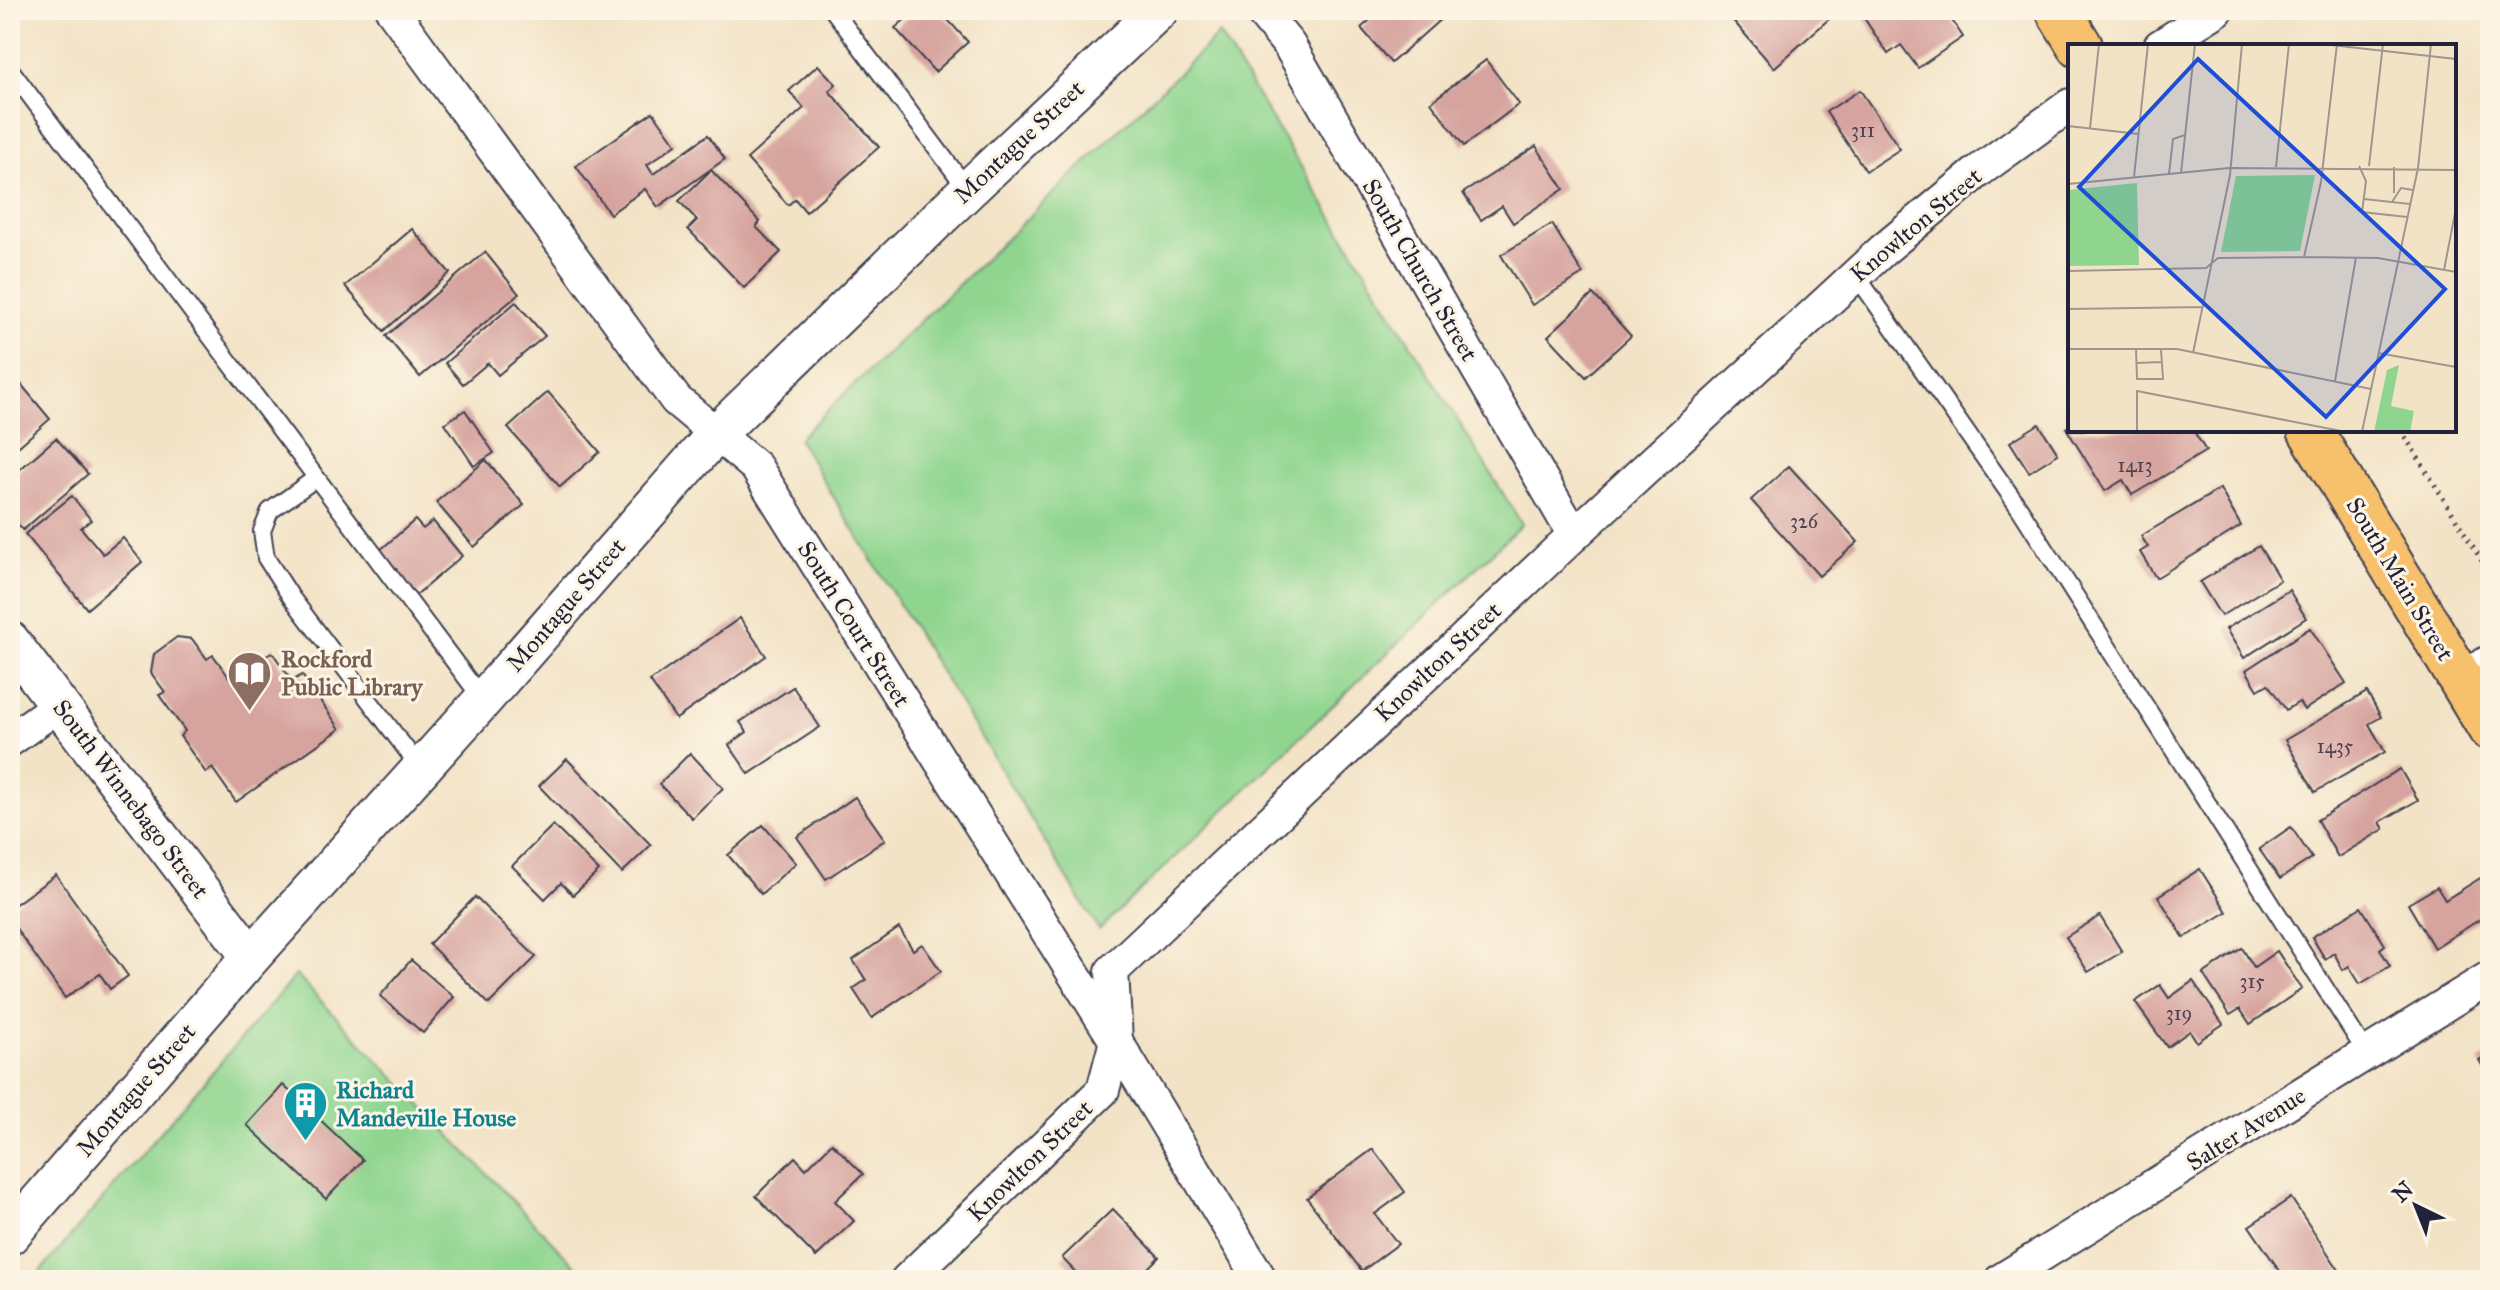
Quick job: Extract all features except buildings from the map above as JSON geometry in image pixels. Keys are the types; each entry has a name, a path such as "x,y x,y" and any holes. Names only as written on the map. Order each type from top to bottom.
{"main road":[{"path":"2058,10 2079,44"},
{"name":"South Main Street","path":"2311,432 2475,671 2490,728"}],"street":[{"name":"South Court Street","path":"392,10 676,400 756,467 1116,1041 1261,1280"},
{"name":"Montague Street","path":"10,1235 251,957 483,700 716,434 1159,10"},
{"name":"South Church Street","path":"1260,10 1289,45 1574,535"},
{"path":"2163,44 2217,10"},
{"name":"Knowlton Street","path":"907,1280 1103,1090 1116,1041 1112,971 1574,535 1883,250 1980,170 2068,106"},
{"name":"South Winnebago Street","path":"10,641 251,957"},
{"path":"10,740 59,705"},
{"name":"Salter Avenue","path":"2001,1280 2490,977"}],"lane":[{"path":"833,10 968,190"},
{"path":"10,69 483,700"},
{"path":"1856,275 2020,509 2367,1054"},
{"path":"316,478 270,511 262,531 266,558 291,597 421,769"}],"path":[{"path":"2402,432 2490,574"}],"green space":[{"path":"1219,34 1522,524 1099,930 798,439"},
{"path":"296,975 589,1280 33,1280"}],"place":[{"name":"Rockford Public Library","path":"250,712"},
{"name":"Richard Mandeville House","path":"305,1143"}]}
